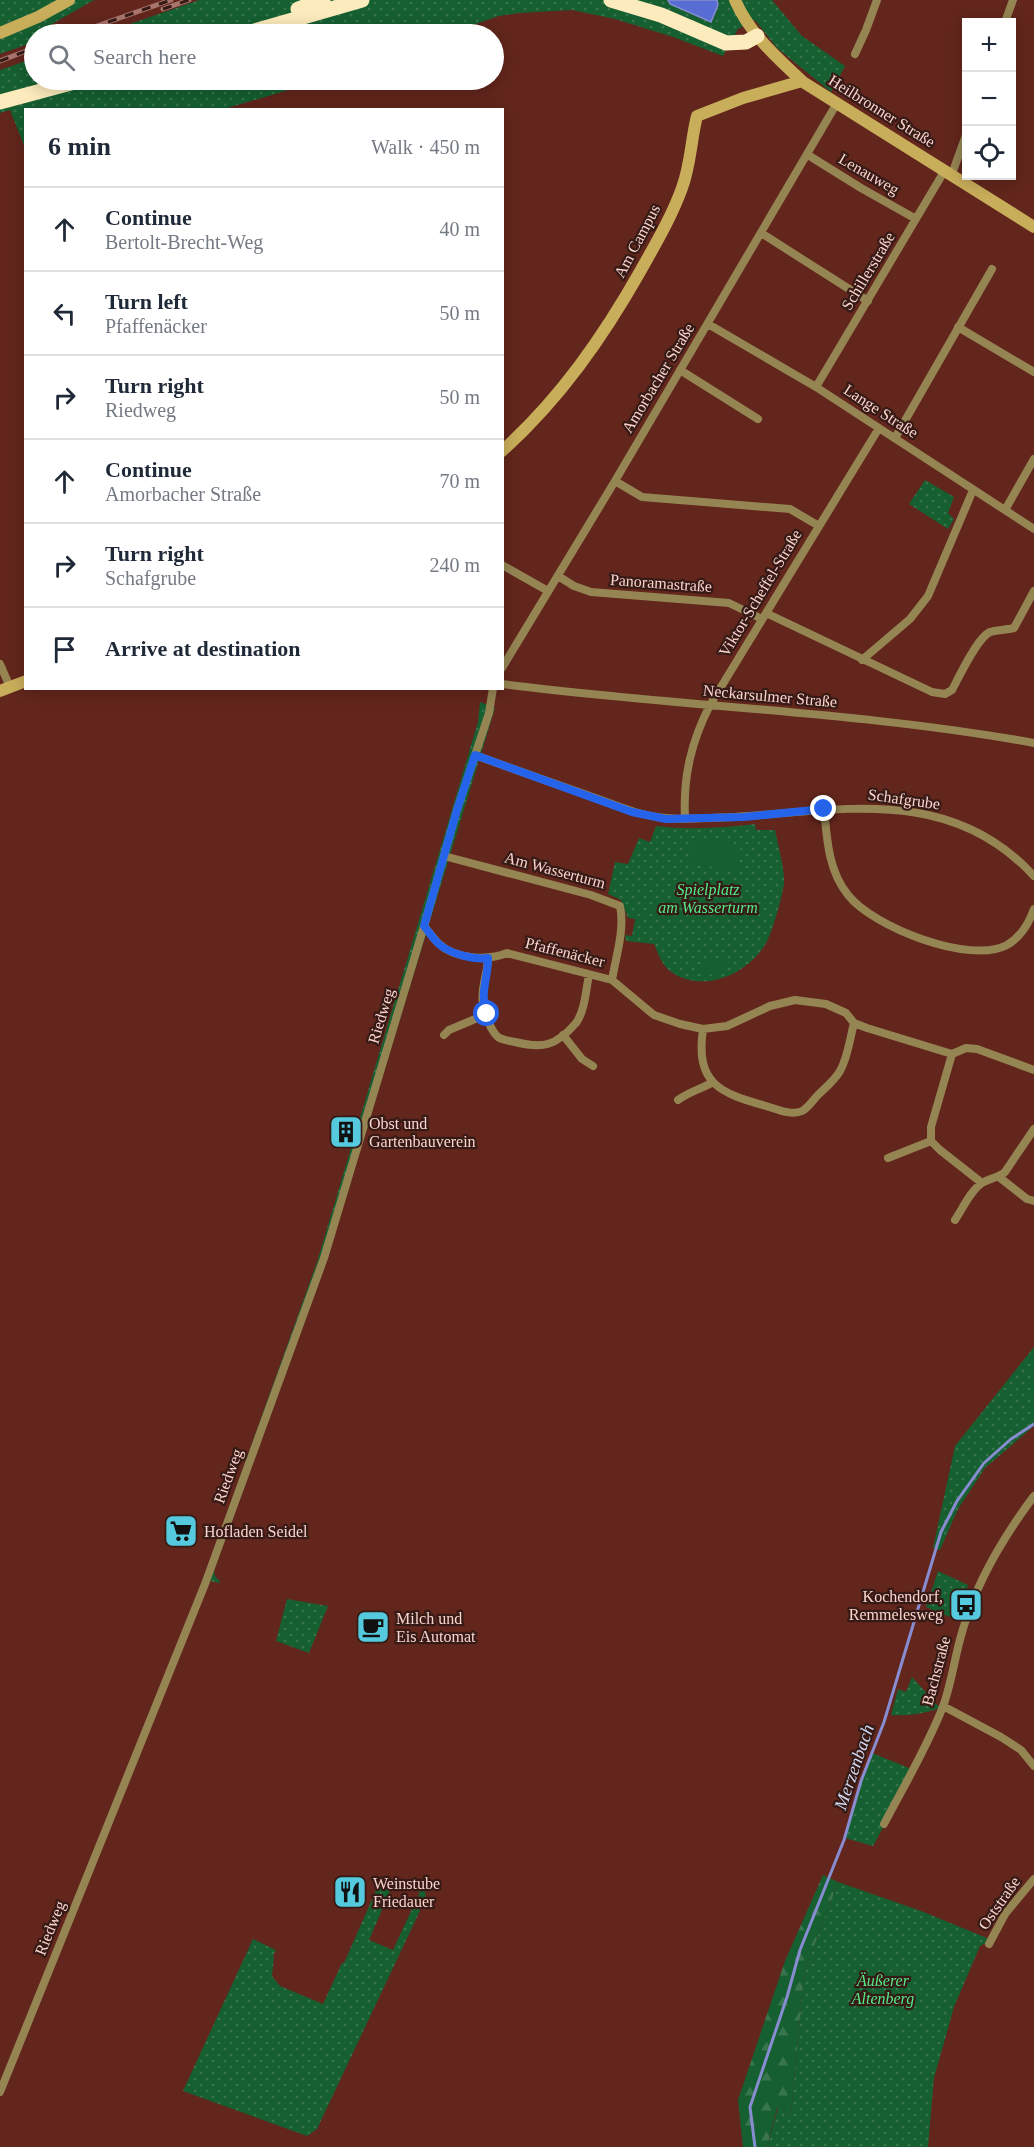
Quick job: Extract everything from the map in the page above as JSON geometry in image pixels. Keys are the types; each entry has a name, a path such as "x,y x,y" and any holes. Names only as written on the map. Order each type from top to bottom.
{"highway":[{"path":"264,24 323,0"},
{"path":"278,24 362,0"},
{"path":"611,0 662,15 726,43 746,42 757,36"},
{"path":"0,102 45,90"}],"street":[{"path":"0,33 38,17 69,0"},
{"name":"Heilbronner Straße","path":"735,0 743,17 757,36 802,81 1034,227"},
{"path":"855,54 877,0"},
{"path":"1006,18 1013,0"},
{"name":"Am Campus","path":"504,449 526,430 556,397 586,359 619,308 661,235 682,189 698,116 742,98 802,81"},
{"name":"Amorbacher Straße","path":"504,665 615,481 837,103"},
{"name":"Schillerstraße","path":"816,387 916,219 949,172 962,144"},
{"name":"Lenauweg","path":"808,155 916,219"},
{"path":"761,233 868,301"},
{"path":"895,438 992,269"},
{"name":"Lange Straße","path":"708,324 816,387 1034,529"},
{"path":"958,327 1034,372"},
{"path":"680,370 758,419"},
{"name":"Viktor-Scheffel-Straße","path":"685,818 684,787 690,753 699,726 879,428"},
{"path":"1005,510 1034,459"},
{"path":"615,481 642,497 790,509 819,526"},
{"path":"862,660 919,610 928,596 973,490"},
{"path":"504,566 548,591"},
{"name":"Panoramastraße","path":"558,576 574,586 591,592 729,603 764,616 932,692 945,694 951,690 983,638 991,631 1003,632 1014,628 1034,591"},
{"path":"0,664 5,689 24,682"},
{"name":"Neckarsulmer Straße","path":"504,684 961,730 1034,743"},
{"path":"444,856 489,713 493,690"},
{"name":"Schafgrube","path":"475,755 632,812 666,819 743,817 862,807 897,809 949,820 991,839 1019,859 1034,876"},
{"path":"824,809 828,848 833,867 849,897 864,910 907,933 943,946 983,951 1007,945 1021,934 1034,909"},
{"name":"Riedweg","path":"0,2092 205,1584 316,1280 444,856"},
{"name":"Am Wasserturm","path":"444,856 591,895 620,906 622,915 612,980"},
{"name":"Pfaffenäcker","path":"424,926 447,949 480,959 507,953 612,980 654,1015 680,1024 704,1029 727,1026 770,1006 795,1000 826,1004 846,1013 854,1023 952,1054 966,1048 977,1049 1034,1070"},
{"path":"488,958 488,971 482,994 491,1028 498,1037 505,1040 542,1047 563,1035 577,1021 589,975"},
{"path":"444,1035 449,1030 487,1014"},
{"path":"704,1029 701,1044 703,1062 713,1082 732,1096 781,1111 801,1112 840,1070 854,1023"},
{"path":"563,1035 582,1059 593,1066"},
{"path":"952,1054 930,1127 931,1141 982,1183"},
{"path":"678,1100 713,1082"},
{"path":"956,1220 972,1193 982,1183 999,1177 1005,1172 1034,1129"},
{"path":"888,1158 931,1141"},
{"path":"999,1177 1027,1199 1034,1201"},
{"name":"Bachstraße","path":"884,1824 920,1760 944,1706 963,1627 982,1580 1014,1522 1034,1496"},
{"path":"944,1706 1022,1750 1034,1766"},
{"name":"Oststraße","path":"989,1944 1005,1914 1034,1879"}],"green space":[{"path":"0,0 94,0 52,24 24,24 24,46 0,54"},
{"path":"199,0 772,0 802,36 845,66 831,92 777,48 755,20 738,29 723,56 615,19 572,10 519,13 499,16 476,24 130,24"},
{"path":"24,62 24,90 288,90 227,108 24,108 24,145 10,110 0,113 0,70"},
{"path":"925,480 954,497 948,513 954,519 948,529 909,504"},
{"path":"480,702 495,708 324,1268 214,1570 215,1576 221,1583 203,1580 317,1262 478,722"},
{"name":"Spielplatz am Wasserturm","path":"755,824 756,830 775,830 784,884 767,941 749,963 724,977 710,981 696,981 683,978 670,971 662,962 654,944 626,941 625,935 632,936 635,919 628,918 621,900 608,894 615,862 628,864 639,838 650,842 656,826 706,828"},
{"path":"694,837 741,845 737,871 689,863"},
{"path":"705,961 727,961 728,967 716,975 699,973 697,970 700,964"},
{"path":"1034,1347 1034,1426 985,1468 958,1509 940,1550 933,1548 955,1446"},
{"path":"938,1571 968,1585 957,1620 926,1607"},
{"path":"287,1599 328,1606 309,1653 276,1641"},
{"path":"912,1677 940,1708 915,1714 891,1715 898,1689 906,1692"},
{"path":"872,1753 914,1770 873,1846 845,1838 861,1781"},
{"path":"823,1875 838,1882 804,1973 791,2114 777,2108 767,2147 743,2147 738,2100 785,1961"},
{"path":"382,1877 394,1882 369,1940 393,1950 420,1892 411,1889 413,1883 423,1887 426,1898 317,2129 307,2136 183,2091 253,1939 276,1950 273,1956 272,1976 280,1986 323,2004"},
{"name":"Äußerer Altenberg","path":"838,1882 921,1911 992,1940 980,1946 954,2007 934,2078 928,2147 767,2147 778,2108 791,2114 804,1973"}],"water":[{"path":"668,0 717,0 718,5 711,22 670,4"}],"waterway":[{"name":"Merzenbach","path":"755,2147 750,2107 787,1997 800,1950 844,1840 861,1781 884,1722 941,1532 957,1501 984,1463 1011,1439 1034,1424"}],"railway":[{"path":"103,24 171,0"},
{"path":"163,9 189,0"},
{"path":"0,61 24,52"}],"place":[{"name":"Obst und Gartenbauverein","path":"346,1132"},
{"name":"Hofladen Seidel","path":"181,1531"},
{"name":"Kochendorf, Remmelesweg","path":"966,1605"},
{"name":"Milch und Eis Automat","path":"373,1627"},
{"name":"Weinstube Friedauer","path":"350,1892"}],"route":[{"path":"487,1014 482,994 488,971 488,958 480,959 454,952 441,945 424,926 475,755 632,812 666,819 743,817 824,809"}]}
